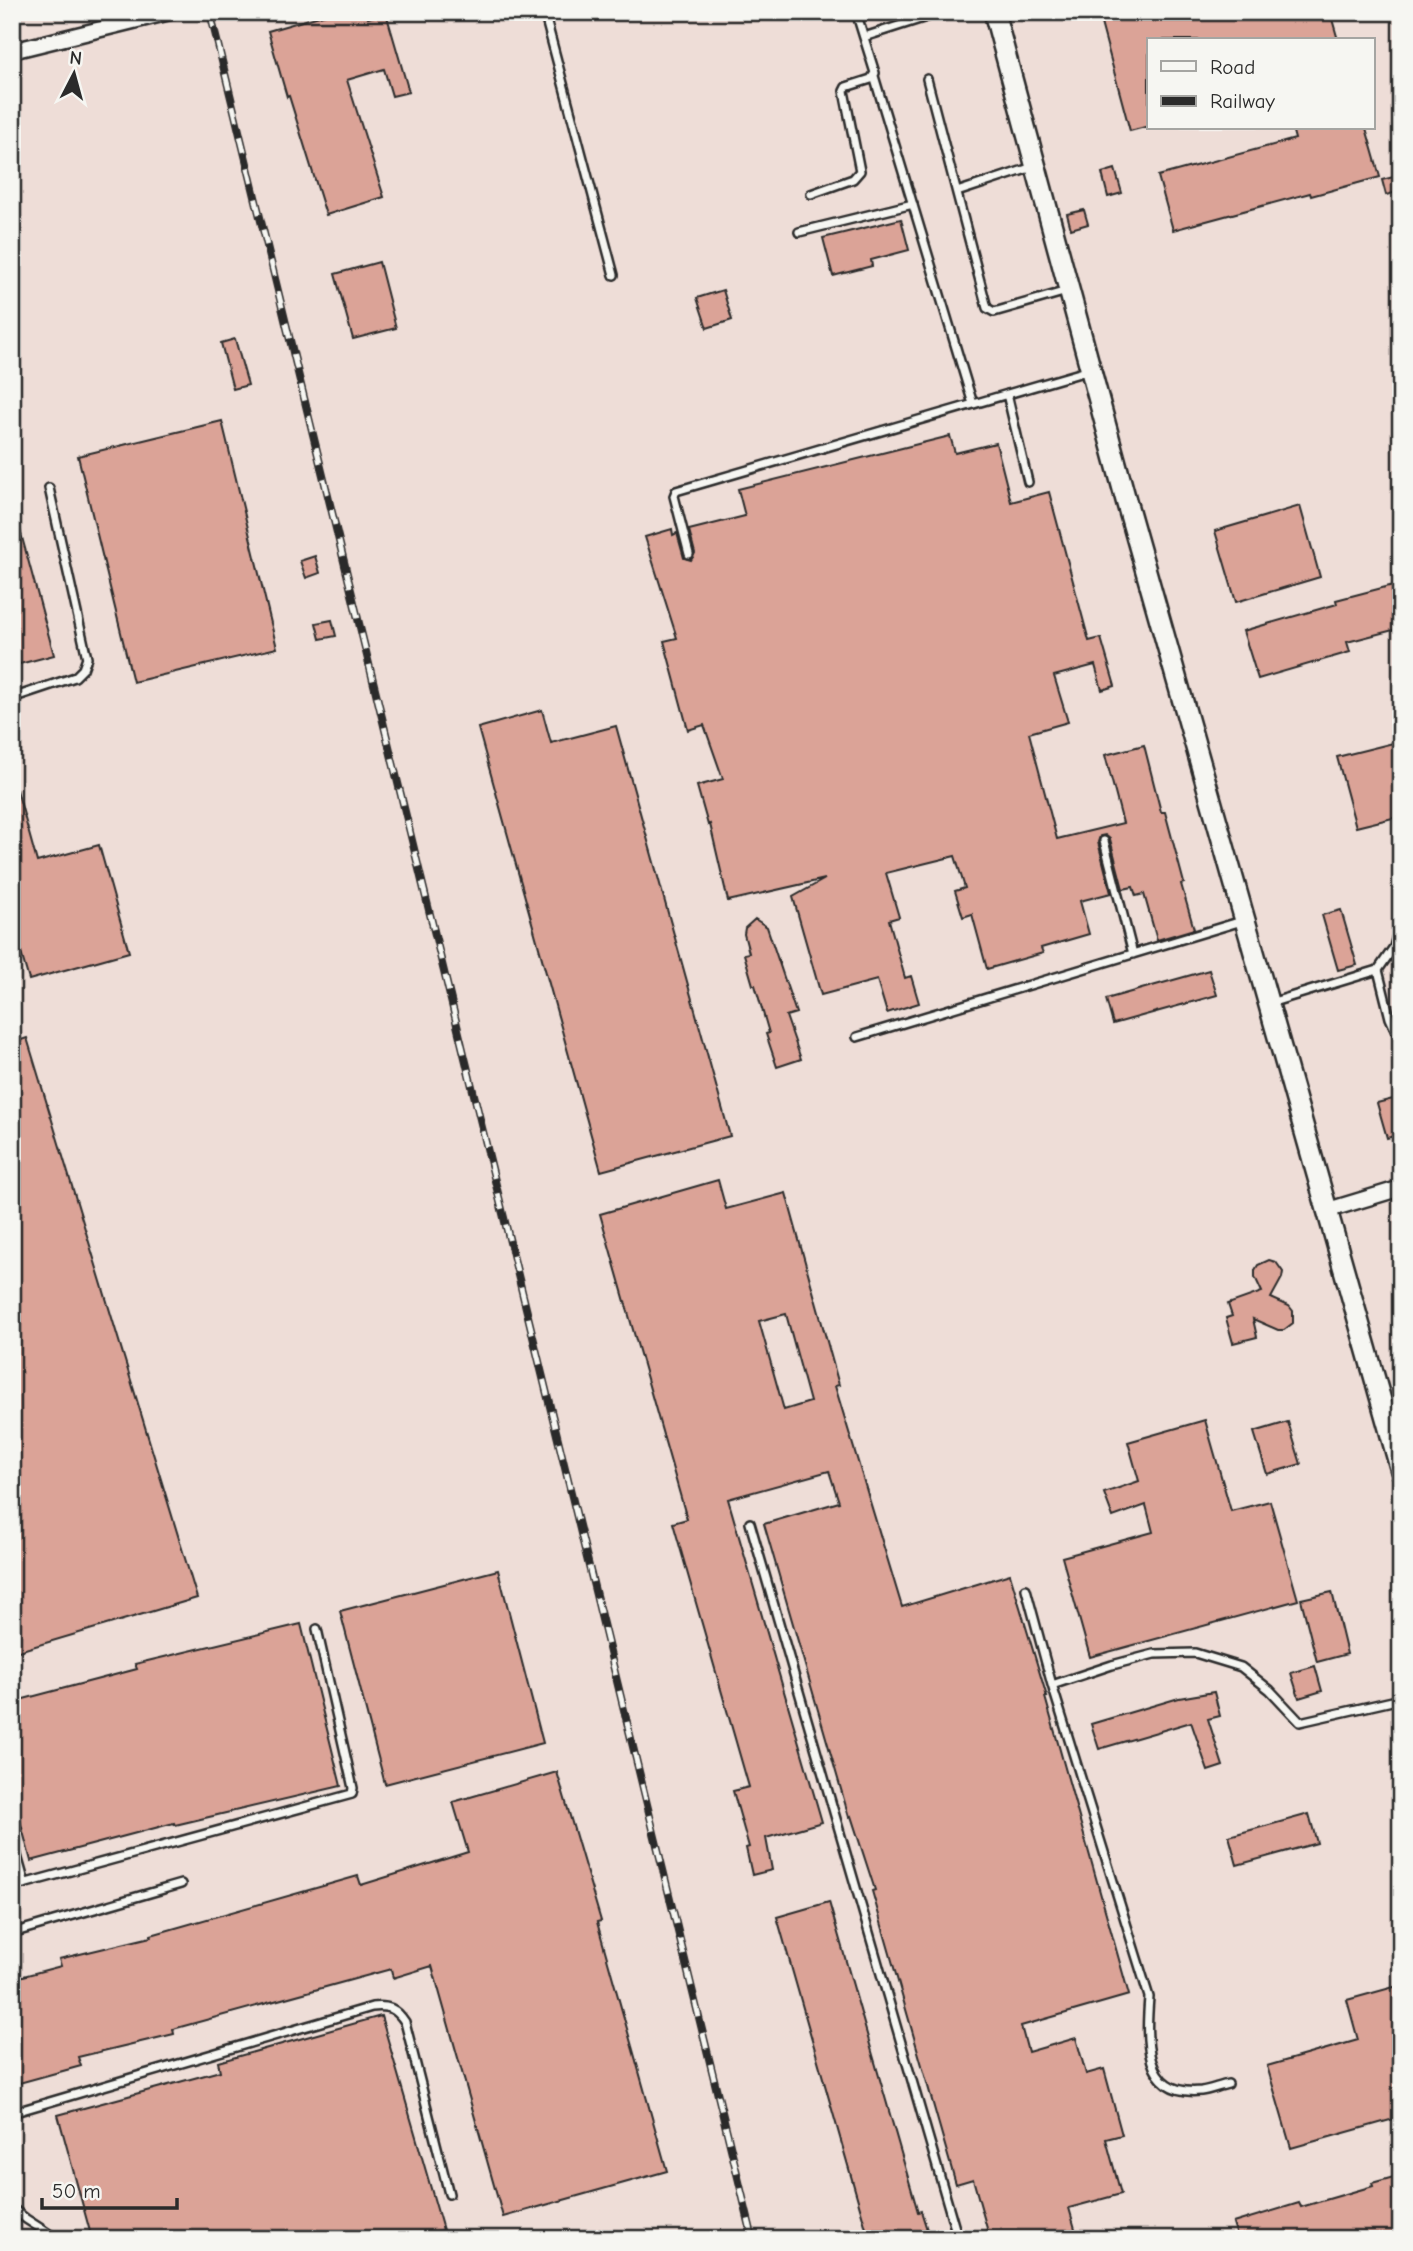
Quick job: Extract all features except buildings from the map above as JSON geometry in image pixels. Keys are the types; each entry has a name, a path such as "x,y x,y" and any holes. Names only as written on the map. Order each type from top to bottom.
{"street":[{"path":"12,51 170,12"},
{"path":"994,12 1325,1211 1401,1471"},
{"path":"1325,1211 1401,1188"}],"lane":[{"path":"544,12 614,275"},
{"path":"856,12 973,404"},
{"path":"864,37 942,12"},
{"path":"811,194 853,179 860,171 844,91 846,87 874,76"},
{"path":"927,79 989,311 994,312 1069,290"},
{"path":"957,192 1036,166"},
{"path":"799,232 913,204"},
{"path":"689,554 674,496 676,491 1091,370"},
{"path":"1007,394 1028,482"},
{"path":"12,698 75,677 83,669 87,657 49,488"},
{"path":"1104,841 1133,954"},
{"path":"857,1037 1246,920"},
{"path":"1269,1004 1378,970 1394,947 1398,932"},
{"path":"1378,970 1390,1018 1401,1042"},
{"path":"750,1523 957,2239"},
{"path":"1026,1589 1052,1685 1149,1997 1147,2035 1151,2063 1160,2080 1176,2089 1200,2091 1228,2084"},
{"path":"12,1887 352,1794 353,1788 317,1629"},
{"path":"1052,1685 1154,1654 1195,1653 1241,1667 1270,1690 1300,1722 1401,1699"},
{"path":"12,1838 24,1884"},
{"path":"12,1933 181,1884"},
{"path":"12,2113 372,2007 386,2006 398,2011 405,2022 449,2194"},
{"path":"12,2208 57,2239"}],"shaded area":[{"path":"12,12 1401,12 1401,2239 12,2239"}],"railway":[{"path":"210,12 753,2239"}]}
